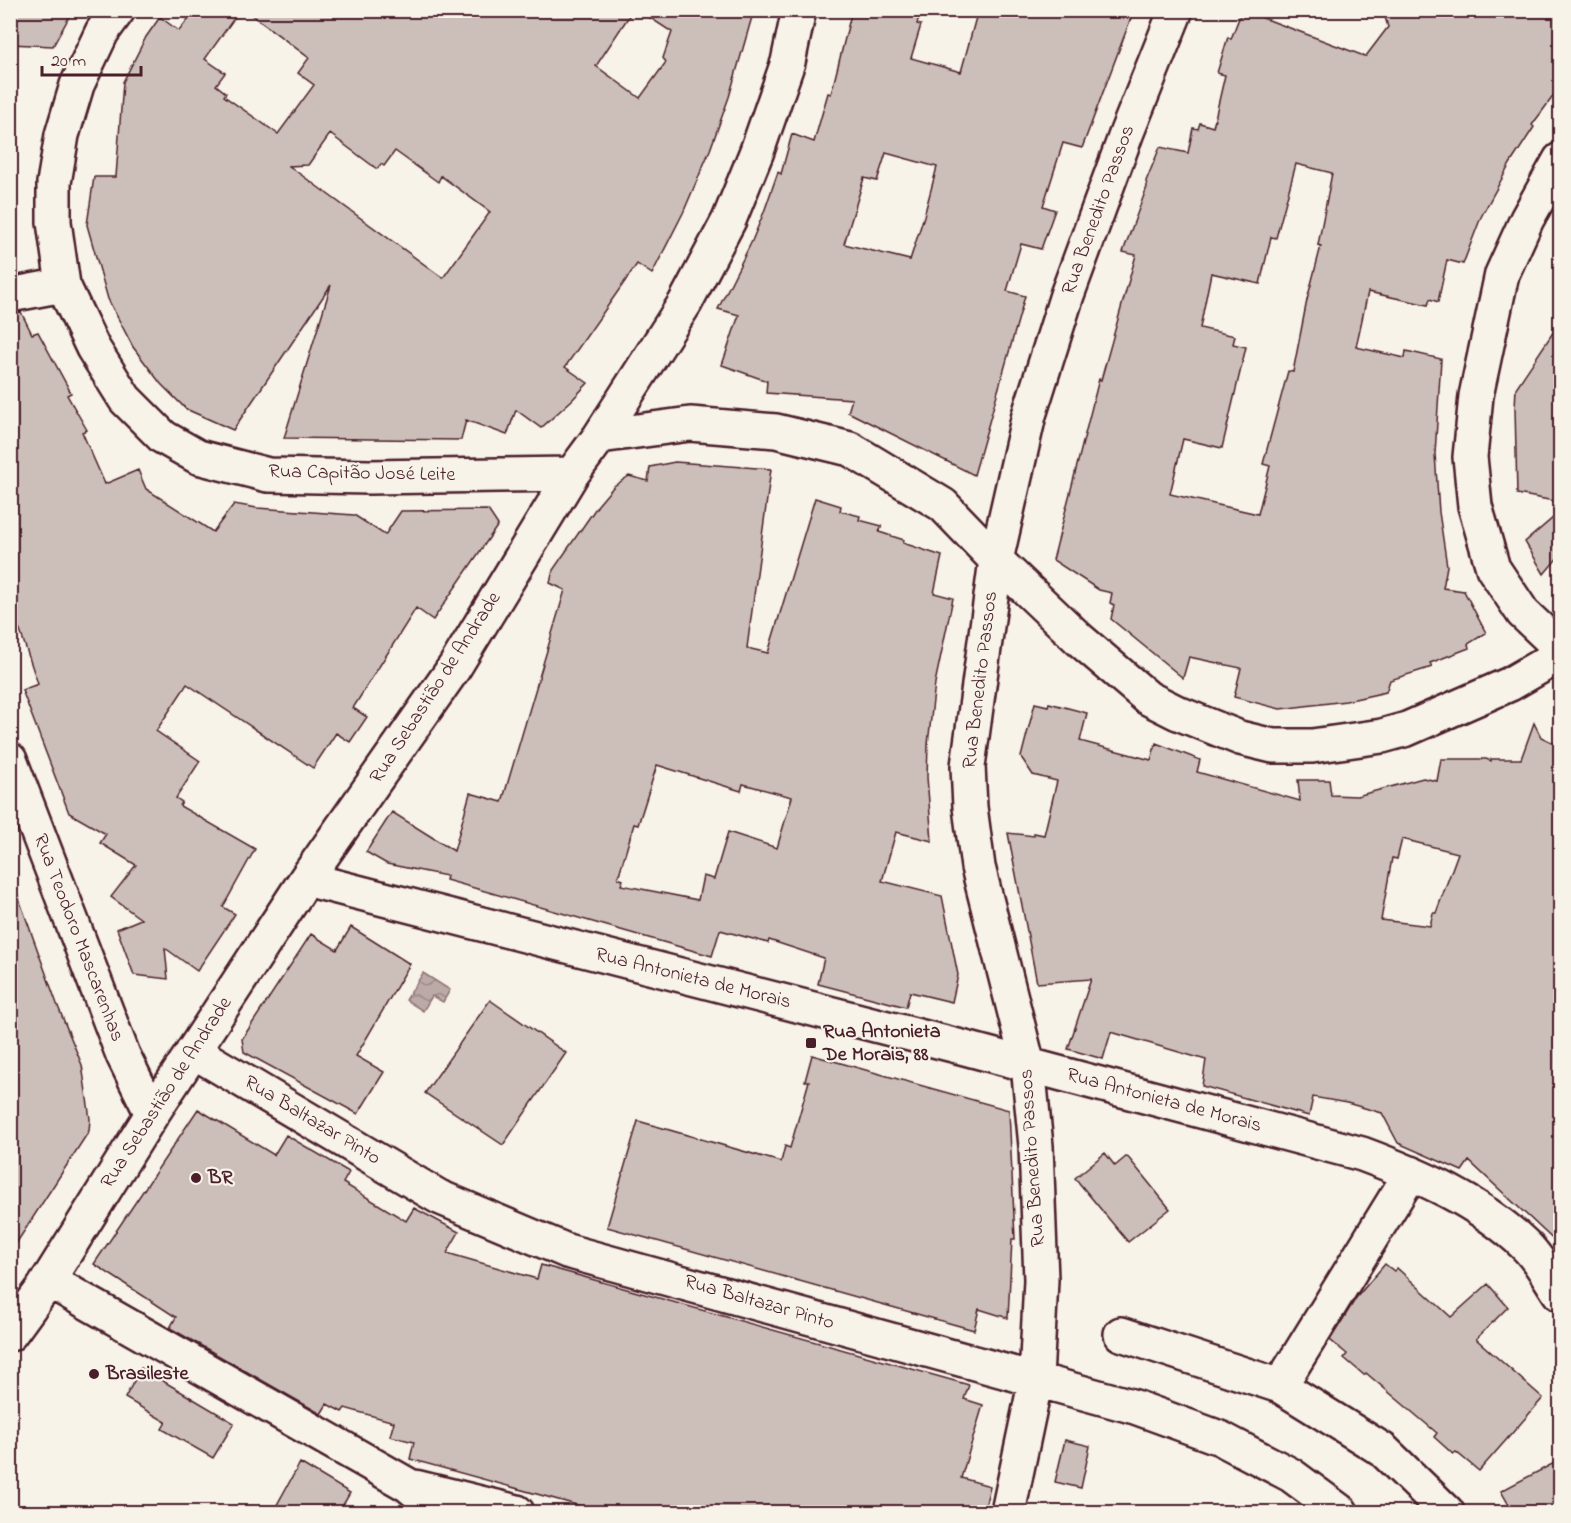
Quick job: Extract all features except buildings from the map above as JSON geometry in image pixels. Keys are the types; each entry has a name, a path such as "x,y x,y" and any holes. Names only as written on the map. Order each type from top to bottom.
{"street":[{"name":"Rua Capitão José Leite","path":"118,10 102,32 76,85 62,135 54,183 54,222 63,285 93,348 125,399 163,437 198,458 268,475 369,477 572,474"},
{"name":"Rua Sebastião de Andrade","path":"10,1334 48,1280 152,1114 306,879 454,668 572,474 600,436 685,303 729,220 757,151 788,62 799,10"},
{"name":"Rua Benedito Passos","path":"1008,1512 1036,1379 1041,1280 1036,1146 1028,1065 978,867 970,807 968,766 996,560 1029,415 1067,295 1127,132 1176,10"},
{"path":"1560,160 1527,219 1502,274 1476,396 1470,457 1474,506 1493,568 1523,613 1560,648"},
{"path":"10,295 63,285"},
{"path":"600,436 690,424 776,431 850,449 943,505 996,560 1079,639 1148,698 1240,738 1274,746 1312,746 1407,729 1510,684 1560,655"},
{"name":"Rua Teodoro Mascarenhas","path":"10,760 123,1055 152,1114"},
{"name":"Rua Antonieta de Morais","path":"306,879 1028,1065 1362,1154 1451,1192 1493,1218 1527,1247 1560,1294"},
{"name":"Rua Baltazar Pinto","path":"193,1051 439,1197 567,1251 1135,1407 1220,1438 1291,1475 1341,1512"},
{"path":"1280,1386 1411,1173"},
{"path":"48,1280 408,1485 441,1512"},
{"path":"1121,1334 1280,1386 1383,1450 1447,1512"},
{"path":"408,1485 517,1512"}],"path":[{"path":"98,1512 100,1510 242,1512"}],"water":[{"path":"423,973 450,990 443,1002 432,996 423,1011 406,1000"}],"place":[{"name":"Rua Antonieta De Morais, 88","path":"811,1043"},
{"name":"BR","path":"196,1178"},
{"name":"Brasileste","path":"94,1374"}]}
